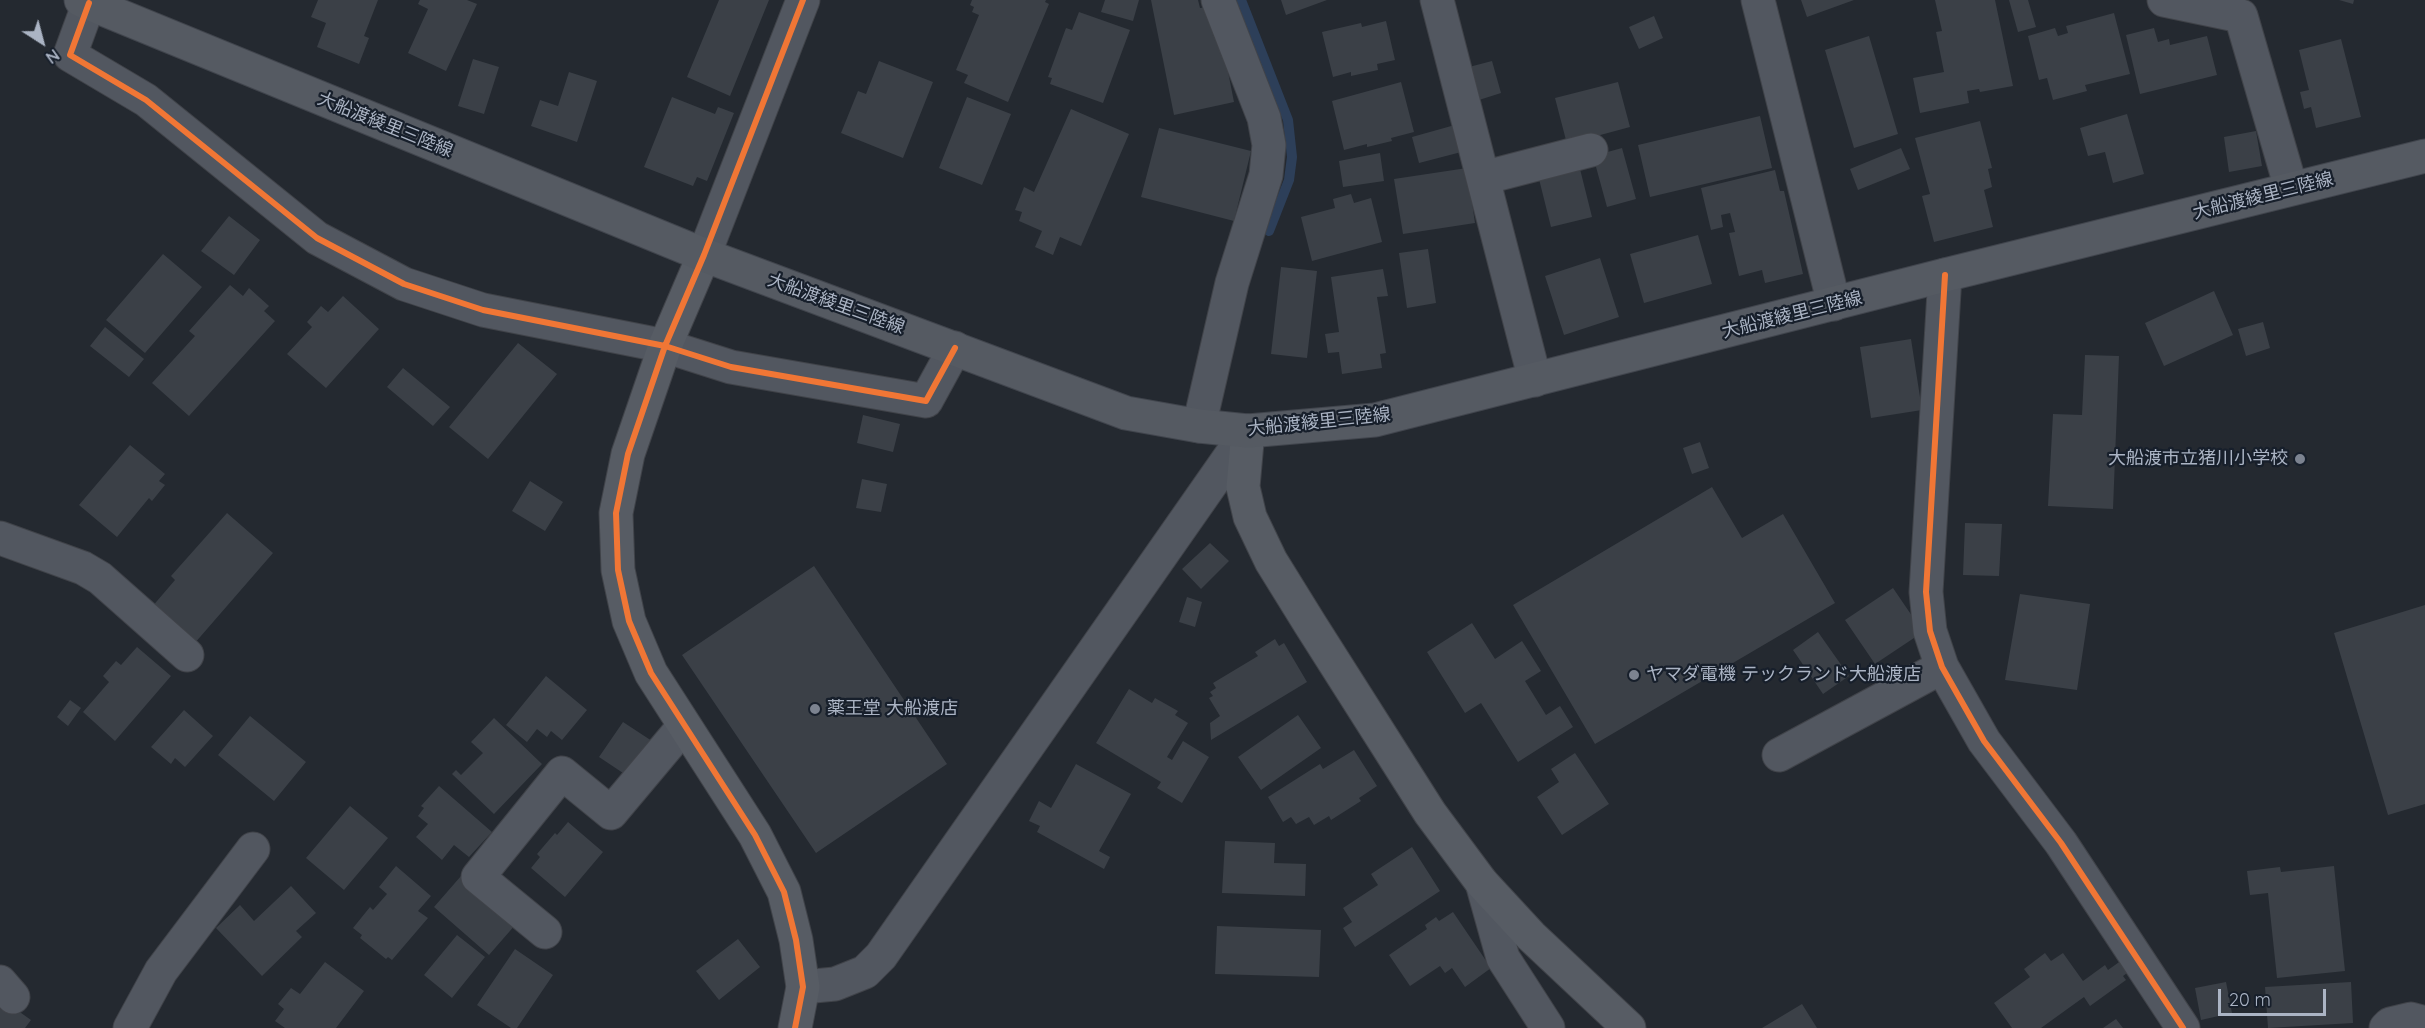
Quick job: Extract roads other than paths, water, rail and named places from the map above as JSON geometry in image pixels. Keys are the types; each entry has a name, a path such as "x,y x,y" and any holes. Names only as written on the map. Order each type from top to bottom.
{"main road":[{"name":"大船渡綾里三陸線","path":"85,2 704,255 1126,413 1199,426 1248,430 1375,420 2425,156"}],"street":[{"path":"795,1028 803,987 796,940 784,892 755,835 651,673 629,621 618,570 616,513 628,454 665,346 704,255 804,0"},
{"path":"1199,426 1232,283 1266,175 1269,145 1264,118 1218,0"},
{"path":"1437,0 1535,381"},
{"path":"1758,0 1834,304"},
{"path":"2164,0 2243,8 2291,189"},
{"path":"85,2 70,55 146,100 317,238 404,284 483,310 665,346 731,367 926,401 954,348"},
{"path":"1483,178 1591,150"},
{"path":"1945,275 1926,592 1930,631 1942,667 1984,741 2061,843 2183,1028"},
{"path":"803,987 836,984 865,972 881,956 1248,430"},
{"path":"1248,430 1244,487 1250,518 1271,561 1430,813 1482,883 1531,936 1629,1028"},
{"path":"0,538 83,568 100,578 187,654"},
{"path":"1779,755 1942,667"},
{"path":"545,932 478,877 562,773 612,813 684,726"},
{"path":"130,1028 161,971 253,849"},
{"path":"1482,883 1503,958 1548,1028"},
{"path":"2386,1028 2390,1024 2411,1019 2425,1023"}],"waterway":[{"path":"1241,0 1288,120 1292,157 1289,180 1269,231"}],"place":[{"name":"大船渡市立猪川小学校","path":"2300,459"},
{"name":"ヤマダ電機 テックランド大船渡店","path":"1634,675"},
{"name":"薬王堂 大船渡店","path":"815,709"}]}
